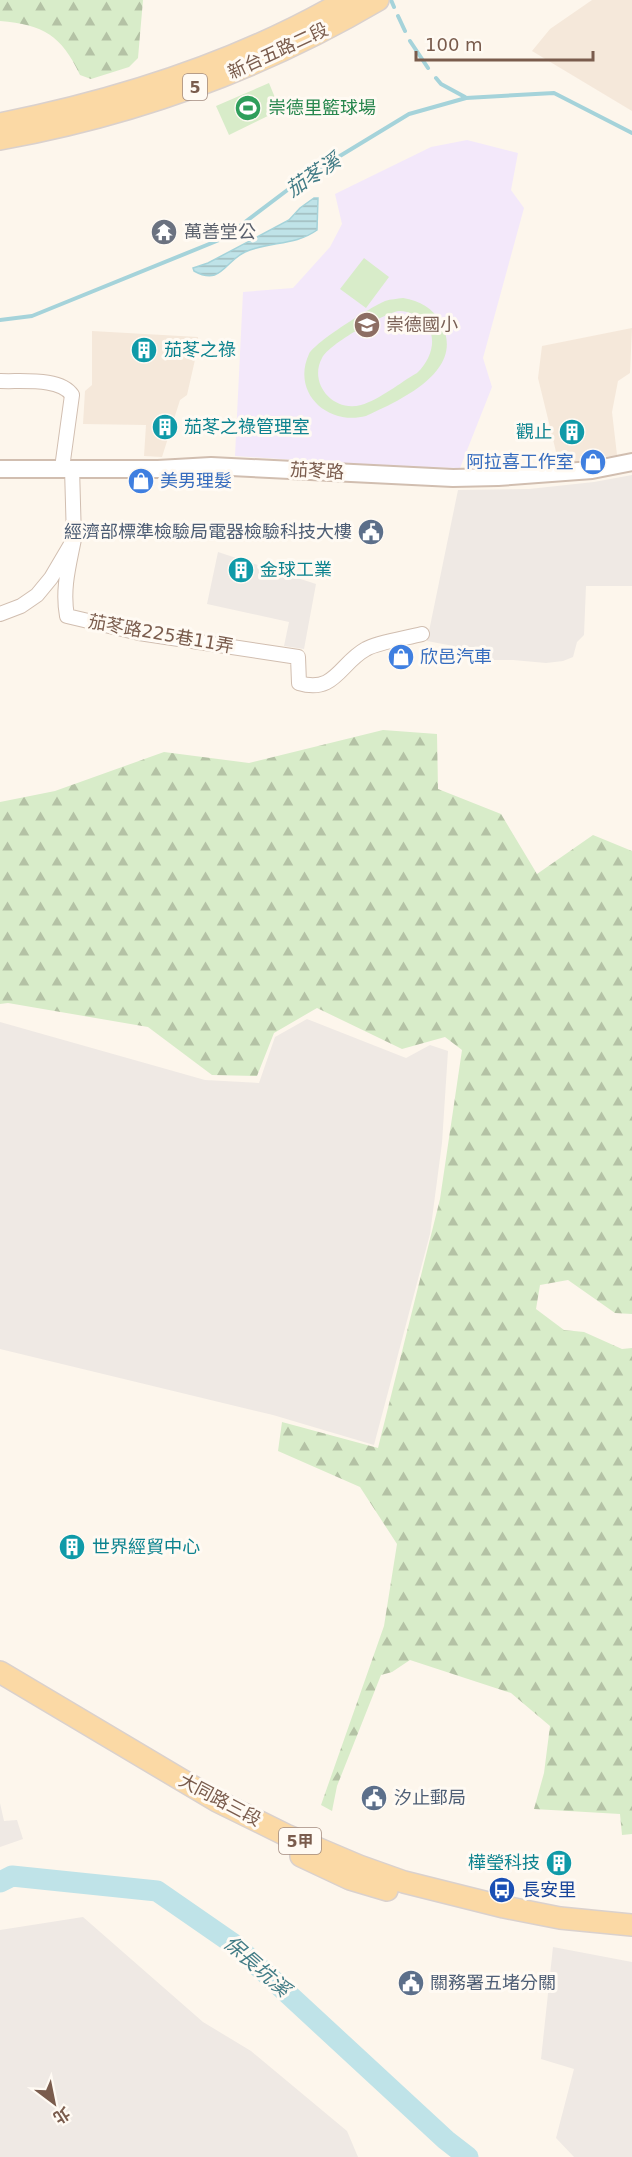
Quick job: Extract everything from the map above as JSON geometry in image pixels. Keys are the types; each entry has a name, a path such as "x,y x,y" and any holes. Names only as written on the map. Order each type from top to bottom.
{"main road":[{"name":"新台五路二段","path":"0,124 86,104 222,60 346,0"},
{"name":"新台五路二段","path":"0,140 48,131 141,106 215,80 276,54 346,19 378,0"},
{"name":"大同路三段","path":"0,1671 217,1801 286,1835 359,1866 404,1882 514,1909 560,1918 632,1925"},
{"name":"大同路三段","path":"0,1688 211,1812 350,1879 511,1922 558,1931 632,1937"}],"street":[{"path":"0,381 57,384 67,389 72,396 67,468 74,539 51,578 37,595 21,606 0,614"},
{"name":"茄苳路","path":"0,469 158,469 211,466 453,478 592,470 632,462"},
{"name":"茄苳路225巷11弄","path":"74,539 65,584 64,601 67,616 139,633 298,657 299,683 310,687 326,684 366,648 422,634"}],"shaded area":[{"path":"592,0 632,0 632,111 532,51 550,29"},
{"name":"崇德國小","path":"467,140 518,153 511,190 524,208 483,358 492,387 460,468 402,467 235,456 243,292 293,288 330,247 342,224 335,194 431,147"},
{"path":"632,328 630,373 618,381 612,412 617,455 559,464 538,378 542,346"},
{"path":"92,331 198,337 187,395 180,400 162,457 144,456 146,425 83,424 85,391 92,385"},
{"path":"632,475 632,586 586,586 584,635 577,642 573,657 546,663 480,660 464,648 427,641 458,490 529,489 594,482"},
{"name":"金球工業","path":"218,552 316,584 304,649 284,646 289,622 207,604"},
{"path":"307,1019 406,1058 430,1045 448,1051 442,1143 430,1234 374,1445 273,1415 0,1349 0,1022 205,1080 259,1083 275,1037"},
{"path":"0,1803 4,1821 17,1820 23,1839 0,1847"},
{"path":"83,1917 203,2022 251,2051 347,2131 358,2157 0,2157 0,1930"},
{"path":"553,1947 632,1962 632,2157 574,2157 556,2138 574,2069 541,2059"}],"green space":[{"path":"0,0 143,0 138,58 129,67 91,79 80,75 66,50 49,34 40,29 0,21"},
{"name":"崇德里籃球場","path":"269,83 280,110 229,135 216,106"},
{"path":"364,258 389,277 366,308 340,289"},
{"path":"403,298 425,306 441,323 447,340 445,356 438,369 412,392 366,416 352,418 339,416 316,403 305,382 305,368 313,349 368,310 385,301","holes":["399,311 411,313 428,325 432,343 425,364 417,373 361,405 342,405 326,394 318,377 322,358 327,352 357,330 391,313"]},
{"path":"383,730 437,734 438,789 501,814 537,874 593,835 632,851 632,1314 615,1313 568,1280 540,1285 536,1309 564,1330 584,1332 622,1349 632,1348 632,1834 622,1835 620,1814 534,1809 544,1773 550,1726 511,1693 410,1660 392,1672 381,1675 337,1786 332,1811 321,1805 384,1626 397,1544 360,1487 278,1451 282,1422 378,1448 440,1199 462,1050 445,1037 402,1049 317,1008 274,1033 257,1076 212,1075 148,1027 8,1003 0,1004 0,802 55,791 164,752 249,763"}],"water":[{"path":"314,198 318,198 317,230 309,235 245,252 222,271 210,276 194,271 193,268 208,263 289,220"}],"waterway":[{"path":"391,0 394,7"},
{"path":"398,16 405,31"},
{"path":"410,41 428,68"},
{"path":"436,78 441,84 465,97"},
{"name":"茄苳溪","path":"0,320 32,316 224,238 302,179 409,114 466,98 554,93 632,133"},
{"name":"保長坑溪","path":"0,1882 12,1876 157,1891 235,1945 446,2140 468,2157"}],"place":[{"name":"崇德里籃球場","path":"248,108"},
{"name":"萬善堂公","path":"164,232"},
{"name":"崇德國小","path":"367,325"},
{"name":"茄苳之祿","path":"144,350"},
{"name":"茄苳之祿管理室","path":"165,427"},
{"name":"觀止","path":"572,432"},
{"name":"阿拉喜工作室","path":"593,462"},
{"name":"美男理髮","path":"141,481"},
{"name":"經濟部標準檢驗局電器檢驗科技大樓","path":"371,532"},
{"name":"金球工業","path":"241,570"},
{"name":"欣邑汽車","path":"401,657"},
{"name":"世界經貿中心","path":"72,1547"},
{"name":"汐止郵局","path":"374,1798"},
{"name":"樺瑩科技","path":"559,1863"},
{"name":"長安里","path":"502,1890"},
{"name":"關務署五堵分關","path":"411,1983"}]}
